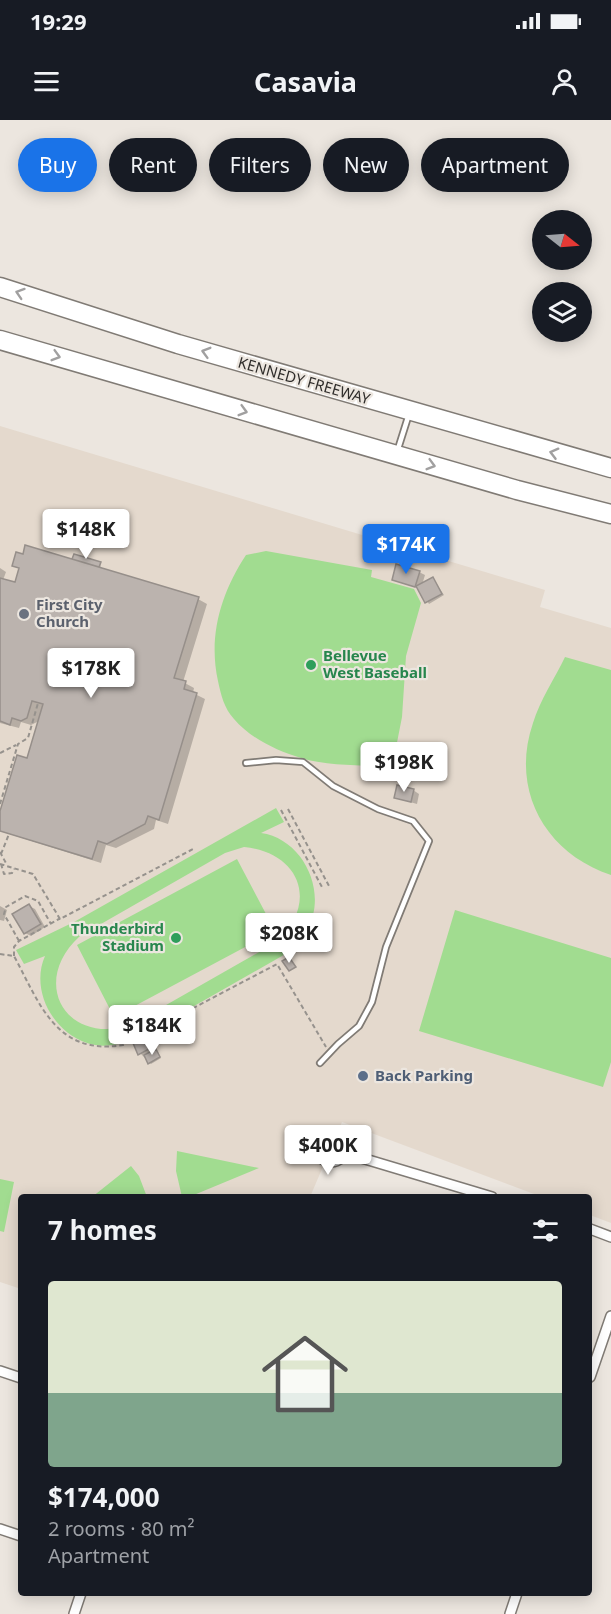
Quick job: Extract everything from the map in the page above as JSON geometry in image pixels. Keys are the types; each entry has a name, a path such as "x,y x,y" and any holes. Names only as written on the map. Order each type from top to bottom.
{"highway":[{"name":"KENNEDY FREEWAY","path":"0,286 178,344 611,468"},
{"path":"0,340 396,455 611,514"}],"street":[{"path":"345,1153 482,1194"},
{"path":"592,1230 611,1237"},
{"path":"592,1371 611,1316"},
{"path":"0,1371 18,1377"},
{"path":"0,1529 18,1535"},
{"path":"74,1614 80,1596"},
{"path":"510,1614 516,1596"}],"lane":[{"path":"396,455 409,412"},
{"path":"246,763 276,760 303,762 333,786 378,809 413,821 429,841 386,947 372,1002 359,1026 321,1064"}],"path":[{"path":"0,753 28,738 38,703"},
{"path":"0,804 18,744"},
{"path":"288,808 329,886"},
{"path":"281,810 323,889"},
{"path":"8,866 1,853 9,834"},
{"path":"195,848 19,940 12,951 14,956 56,1028 80,1042 107,1048 123,1045 277,964 330,1053"},
{"path":"1,864 33,874 60,919"},
{"path":"1,864 4,874 12,873 15,868"},
{"path":"19,940 4,914 6,907 26,896 38,901 51,924"},
{"path":"0,954 14,956"}],"shaded area":[{"path":"0,426 545,590 540,607 611,628 611,1223 592,1216 592,1194 534,1194 342,1122 311,1194 18,1194 18,1288 0,1282"}],"green space":[{"name":"Bellevue West Baseball","path":"266,551 372,570 371,577 414,589 421,603 406,656 402,717 392,768 323,763 292,755 256,738 240,726 228,710 220,691 215,664 219,615 230,584 246,555"},
{"path":"565,657 611,670 611,875 588,865 551,835 530,795 526,772 527,748 533,723"},
{"path":"276,808 284,822 261,833 286,843 296,852 310,875 314,888 315,902 311,921 305,933 282,956 138,1038 112,1045 100,1046 87,1043 64,1030 55,1020 43,996 40,982 45,956 24,964 16,950 74,922","holes":["244,847 264,851 280,859 291,870 298,883 300,898 297,913 289,928 275,943 131,1025 108,1029 88,1026 73,1018 62,1006 57,990 57,972 65,954 80,936 225,853"]},
{"name":"Thunderbird Stadium","path":"237,859 275,931 114,1017 77,945"},
{"path":"455,910 611,958 611,1062 603,1087 419,1031"},
{"path":"177,1151 259,1168 196,1194 181,1194 176,1171"},
{"path":"131,1166 139,1176 146,1194 96,1194"},
{"path":"0,1179 14,1182 4,1232 0,1231"}],"building":[{"path":"25,545 199,597 174,678 186,681 184,689 197,693 159,820 148,816 145,824 107,844 98,841 92,859 0,831 0,811 17,755 27,758 43,704 32,701 27,718 21,721 12,718 10,725 0,721 0,578 15,582 19,568 12,566 16,552 23,554"},
{"path":"74,554 101,562 99,567 72,559"},
{"path":"396,564 420,571 415,587 392,580"},
{"path":"433,577 442,594 425,603 416,586"},
{"path":"397,785 414,789 411,802 394,798"},
{"path":"29,904 41,924 24,934 12,914"},
{"path":"289,957 296,967 289,971 282,961"},
{"path":"143,1037 149,1049 138,1055 133,1043"},
{"path":"156,1049 160,1057 148,1064 144,1055"}],"place":[{"name":"First City Church","path":"24,614"},
{"name":"Bellevue West Baseball","path":"311,665"},
{"name":"Thunderbird Stadium","path":"176,938"},
{"name":"Back Parking","path":"363,1076"}]}
